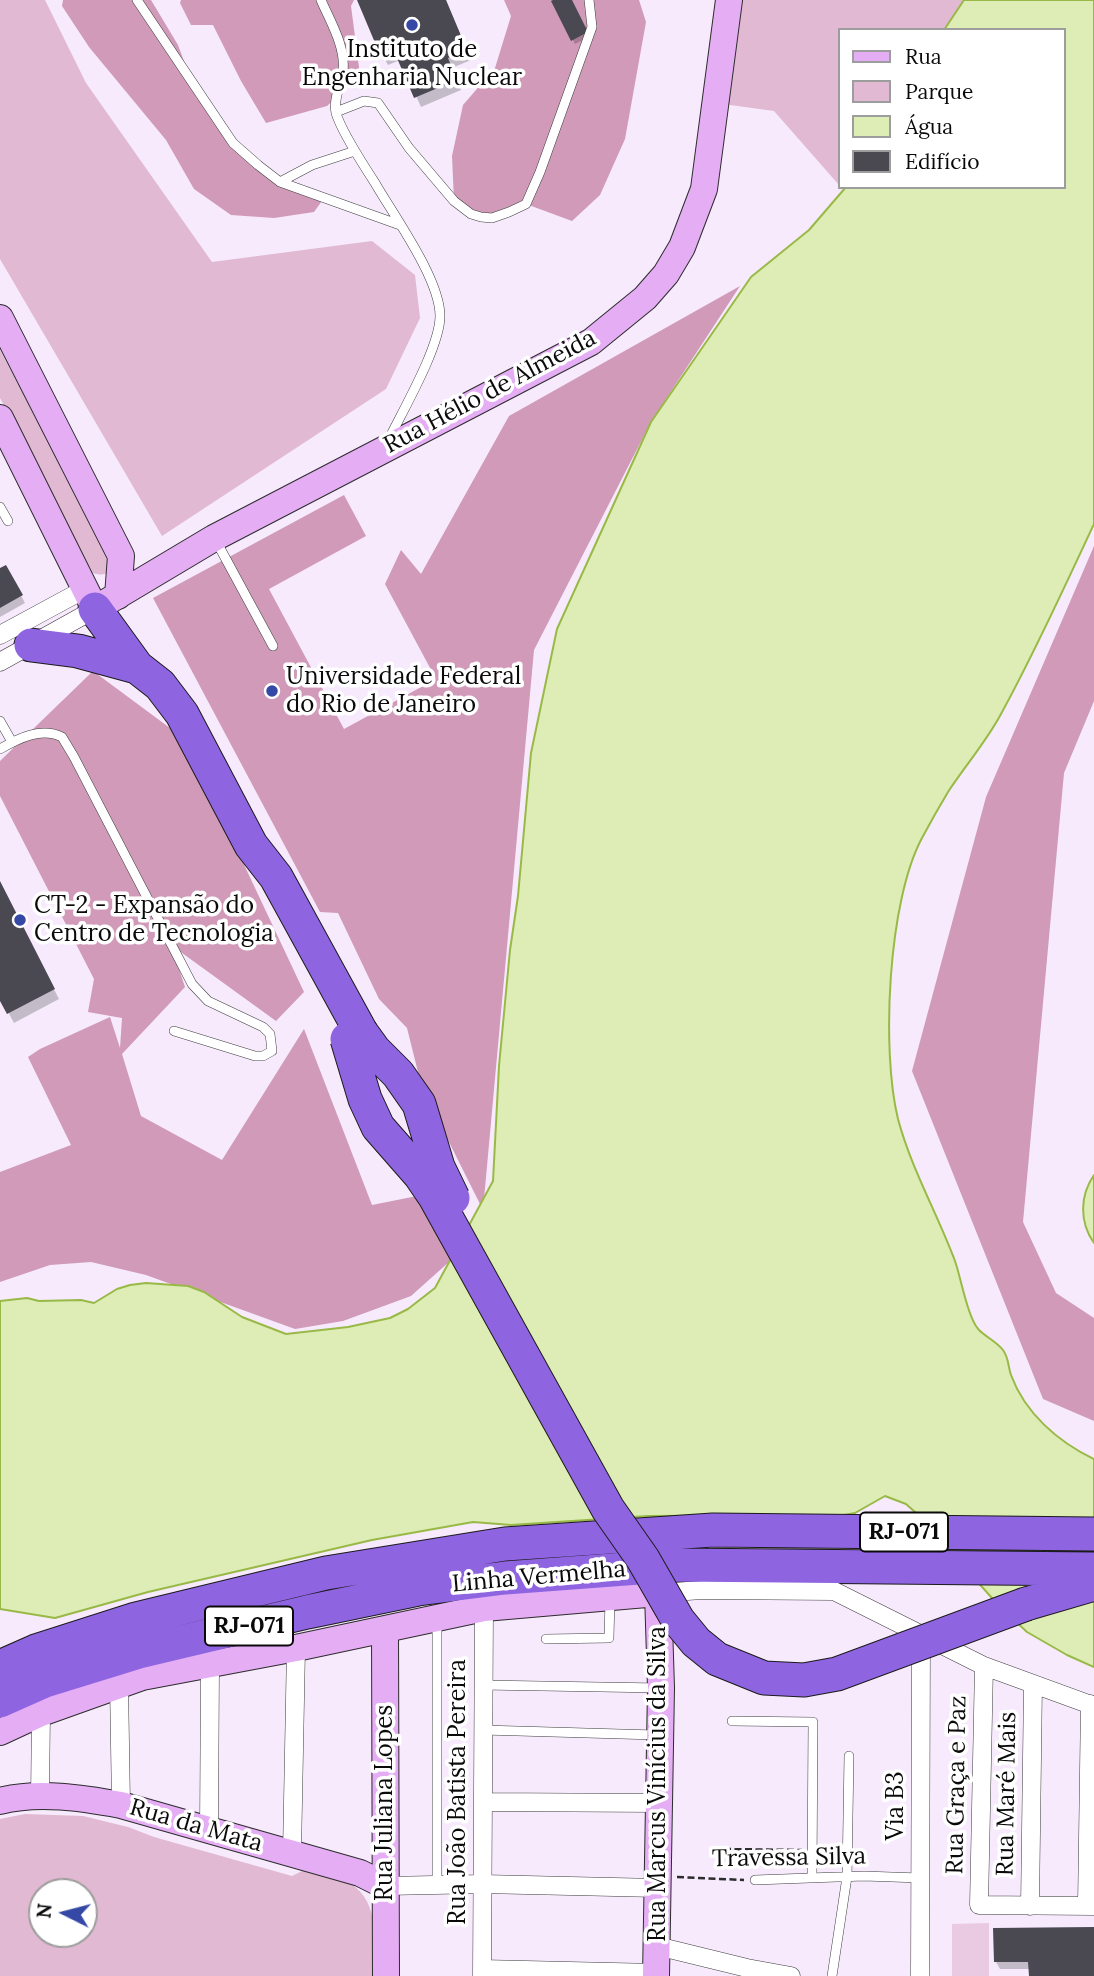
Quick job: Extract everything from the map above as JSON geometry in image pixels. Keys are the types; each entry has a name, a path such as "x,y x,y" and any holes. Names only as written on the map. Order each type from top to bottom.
{"highway":[{"path":"99,598 137,667"},
{"path":"15,640 78,651 137,667 160,685 182,714 251,845 276,877 347,1040 365,1099 378,1127 431,1190 608,1509 643,1559 678,1620 706,1651 748,1673 764,1678 790,1681 822,1678 853,1669 962,1626 1094,1584"},
{"path":"316,966 368,1042 398,1074 419,1104 442,1178 621,1502 643,1559"},
{"name":"Linha Vermelha","path":"0,1667 36,1651 136,1619 326,1573 505,1544 702,1530 1094,1534"},
{"name":"Linha Vermelha","path":"0,1701 45,1681 152,1649 418,1589 505,1578 678,1565 1094,1569"},
{"path":"0,1650 27,1641 136,1619"}],"street":[{"name":"Rua Hélio de Almeida","path":"99,598 162,568 385,447 591,342 645,298 666,274 682,247 704,189 729,0"},
{"path":"0,318 121,556 162,568"},
{"path":"0,418 99,598"},
{"path":"0,662 15,640 99,598 121,556"},
{"path":"15,640 99,598"},
{"path":"0,1732 41,1713 142,1677 484,1608 610,1595 702,1590 834,1591 984,1666 1092,1705 1091,1906 1030,1906"},
{"name":"Rua Marcus Vinícius da Silva","path":"656,1975 660,1803 658,1593"},
{"name":"Rua João Batista Pereira","path":"482,1972 484,1608"},
{"name":"Rua Juliana Lopes","path":"385,1630 386,1976"},
{"name":"Via B3","path":"920,1976 921,1636"},
{"path":"292,1853 296,1648"},
{"path":"209,1831 210,1665"},
{"name":"Rua Graça e Paz","path":"984,1666 979,1905 1030,1906"},
{"path":"120,1684 121,1805"},
{"name":"Rua Maré Mais","path":"1030,1906 1033,1684"},
{"path":"40,1797 41,1713"},
{"name":"Rua da Mata","path":"0,1801 40,1797 84,1798 121,1805 360,1873 386,1886"},
{"path":"482,1802 660,1803"},
{"path":"386,1886 658,1882"},
{"path":"657,1946 747,1972 791,1976"},
{"path":"482,1972 656,1975"}],"lane":[{"path":"137,0 233,143 280,182 400,225"},
{"path":"321,0 342,52 343,68 336,97 336,113 355,151 425,269 438,298 440,320 425,366 385,447"},
{"path":"336,113 363,101 378,103 409,148 454,201 471,214 481,217 492,218 509,212 526,204 540,172 592,27 589,0"},
{"path":"280,182 312,165 355,151"},
{"path":"0,507 8,521"},
{"path":"214,538 273,646"},
{"path":"0,721 12,742"},
{"path":"0,749 43,732 62,737 192,984 208,1001 263,1027 270,1034 272,1051 263,1056 255,1055 174,1031"},
{"path":"546,1639 609,1638 610,1595"},
{"path":"437,1619 437,1885"},
{"path":"483,1685 660,1688"},
{"path":"732,1721 813,1722 812,1878"},
{"path":"483,1730 660,1735"},
{"path":"832,1976 847,1877 849,1756"},
{"name":"Travessa Silva","path":"754,1880 920,1878"}],"path":[{"path":"724,1849 812,1851"},
{"name":"Travessa Silva","path":"658,1882 754,1880"}],"green space":[{"path":"0,0 45,0 86,83 212,262 372,241 415,275 420,318 386,389 162,536 0,259"},
{"path":"736,0 964,0 945,28 838,28 838,184 774,111 723,104"},
{"path":"0,350 113,565 105,574 93,573 0,398"},
{"path":"25,1814 83,1816 292,1876 308,1868 340,1878 360,1891 372,1913 374,1925 375,1976 0,1976 0,1819"}],"shaded area":[{"path":"63,0 151,0 178,45 192,83 233,143 280,182 324,198 314,212 274,218 231,215 194,189 166,140 89,47 62,6"},
{"path":"181,0 354,0 351,6 360,75 327,106 266,123 213,25 191,25"},
{"path":"504,0 639,0 646,22 625,139 600,195 572,221 526,204 481,217 454,201 452,156 463,105 495,68 511,16"},
{"path":"740,286 651,422 534,650 483,1210 422,1088 407,1028 379,999 338,913 320,912 153,598 344,495 366,536 269,589 344,729 436,679 385,584 401,550 421,574 509,416"},
{"path":"1094,546 1094,701 1064,773 1023,1222 1056,1293 1094,1318 1094,1421 1043,1399 912,1071 986,797"},
{"path":"93,671 174,731 239,854 304,992 276,1021 171,945 185,987 122,1054 141,1116 222,1160 304,1029 372,1205 417,1196 459,1253 411,1296 343,1321 295,1329 146,1275 91,1262 50,1265 0,1282 0,1172 71,1145 28,1057 110,1017 120,1048 122,1018 88,1012 94,979 0,796 0,761"},
{"path":"989,1923 989,1976 952,1976 952,1924"}],"water":[{"path":"964,0 1094,0 1094,524 1001,714 948,792 922,838 911,865 895,936 889,1016 893,1090 903,1137 955,1261 975,1325 1003,1350 1017,1389 1034,1414 1068,1444 1094,1459 1094,1667 1027,1632 1000,1607 915,1512 906,1504 885,1496 855,1513 844,1515 648,1516 511,1525 473,1522 372,1540 148,1592 55,1618 0,1609 0,1301 27,1298 94,1303 117,1289 130,1285 146,1283 188,1286 204,1292 242,1317 286,1334 348,1327 390,1318 408,1309 435,1288 493,1181 499,1066 531,753 557,629 651,422 751,277 809,230 844,189 1066,189 1066,28 945,28"},
{"path":"1094,1175 1094,1243 1086,1226 1083,1209 1086,1191"}],"building":[{"name":"Instituto de Engenharia Nuclear","path":"357,0 446,0 467,50 448,58 457,80 414,98 394,51 381,57"},
{"path":"572,0 588,32 571,41 551,1"},
{"path":"6,565 23,595 0,608 0,568"},
{"path":"0,881 55,989 7,1014 0,1001"},
{"path":"1094,1927 1094,1976 1029,1976 1028,1962 994,1962 993,1928"}],"place":[{"name":"Instituto de Engenharia Nuclear","path":"412,25"},
{"name":"Universidade Federal do Rio de Janeiro","path":"272,691"},
{"name":"CT-2 - Expansão do Centro de Tecnologia","path":"20,920"}]}
